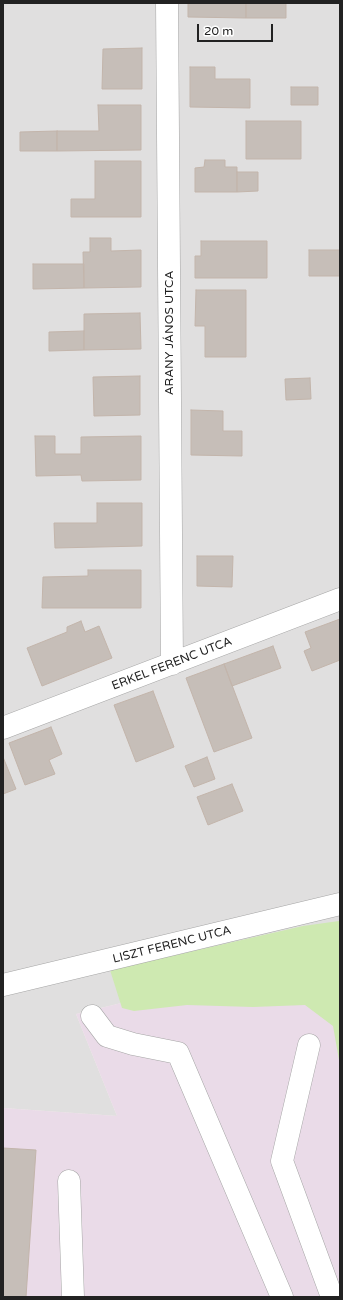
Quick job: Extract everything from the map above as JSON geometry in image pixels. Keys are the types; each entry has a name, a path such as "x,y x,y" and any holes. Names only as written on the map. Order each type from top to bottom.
{"street":[{"name":"ARANY JÁNOS UTCA","path":"167,3 172,664"},
{"name":"ERKEL FERENC UTCA","path":"3,728 340,599"},
{"name":"LISZT FERENC UTCA","path":"3,985 340,904"},
{"path":"92,1016 107,1036 133,1044 178,1053 282,1297"},
{"path":"309,1045 282,1161 332,1297"},
{"path":"69,1182 73,1297"}],"shaded area":[{"path":"3,3 340,3 340,950 76,1014 117,1116 3,1108"},
{"path":"340,950 340,1297 3,1297 3,1108 117,1116 76,1014"}],"green space":[{"path":"339,921 340,1062 333,1026 305,1005 253,1007 187,1005 134,1011 122,1008 110,970 303,926"}],"building":[{"path":"188,3 246,3 246,18 188,17"},
{"path":"246,3 286,3 286,18 246,18"},
{"path":"142,48 142,89 102,89 103,49"},
{"path":"190,67 215,67 215,79 250,79 250,108 190,107"},
{"path":"291,87 318,87 318,105 291,105"},
{"path":"98,105 141,105 141,150 57,151 57,131 99,131"},
{"path":"246,121 301,121 301,159 246,159"},
{"path":"57,131 57,151 20,151 20,132"},
{"path":"205,160 225,160 225,167 237,167 237,192 195,192 195,168 204,167"},
{"path":"95,161 141,161 141,217 71,217 71,199 95,199"},
{"path":"237,172 258,172 258,191 237,192"},
{"path":"90,238 111,238 111,251 141,250 141,287 84,288 83,252 90,252"},
{"path":"201,241 267,241 267,278 195,278 195,256 201,256"},
{"path":"309,250 340,250 340,276 309,276"},
{"path":"33,264 84,264 84,288 33,289"},
{"path":"196,290 246,290 246,357 205,357 205,326 195,326"},
{"path":"140,313 141,349 84,350 84,314"},
{"path":"84,331 84,350 49,351 49,332"},
{"path":"140,376 140,415 94,416 93,377"},
{"path":"310,378 311,399 286,400 285,379"},
{"path":"191,410 223,411 223,431 242,431 242,456 191,455"},
{"path":"35,436 55,436 55,454 81,454 81,437 141,436 141,480 82,481 81,475 36,476"},
{"path":"97,503 142,503 142,546 55,548 54,523 97,523"},
{"path":"197,556 233,556 232,587 197,586"},
{"path":"88,570 141,570 141,608 42,608 43,577 88,576"},
{"path":"340,619 340,660 312,671 304,651 311,648 305,632"},
{"path":"81,621 85,632 99,626 112,658 42,686 27,648 67,632 67,627"},
{"path":"273,646 281,668 232,686 224,664"},
{"path":"224,664 252,738 214,752 186,678"},
{"path":"153,691 174,747 136,762 114,705"},
{"path":"51,727 62,754 49,760 55,774 25,785 9,743"},
{"path":"3,757 16,789 3,794"},
{"path":"207,757 215,779 194,787 185,766"},
{"path":"232,784 243,811 208,825 197,797"},
{"path":"3,1148 36,1150 26,1297 3,1297"}]}
